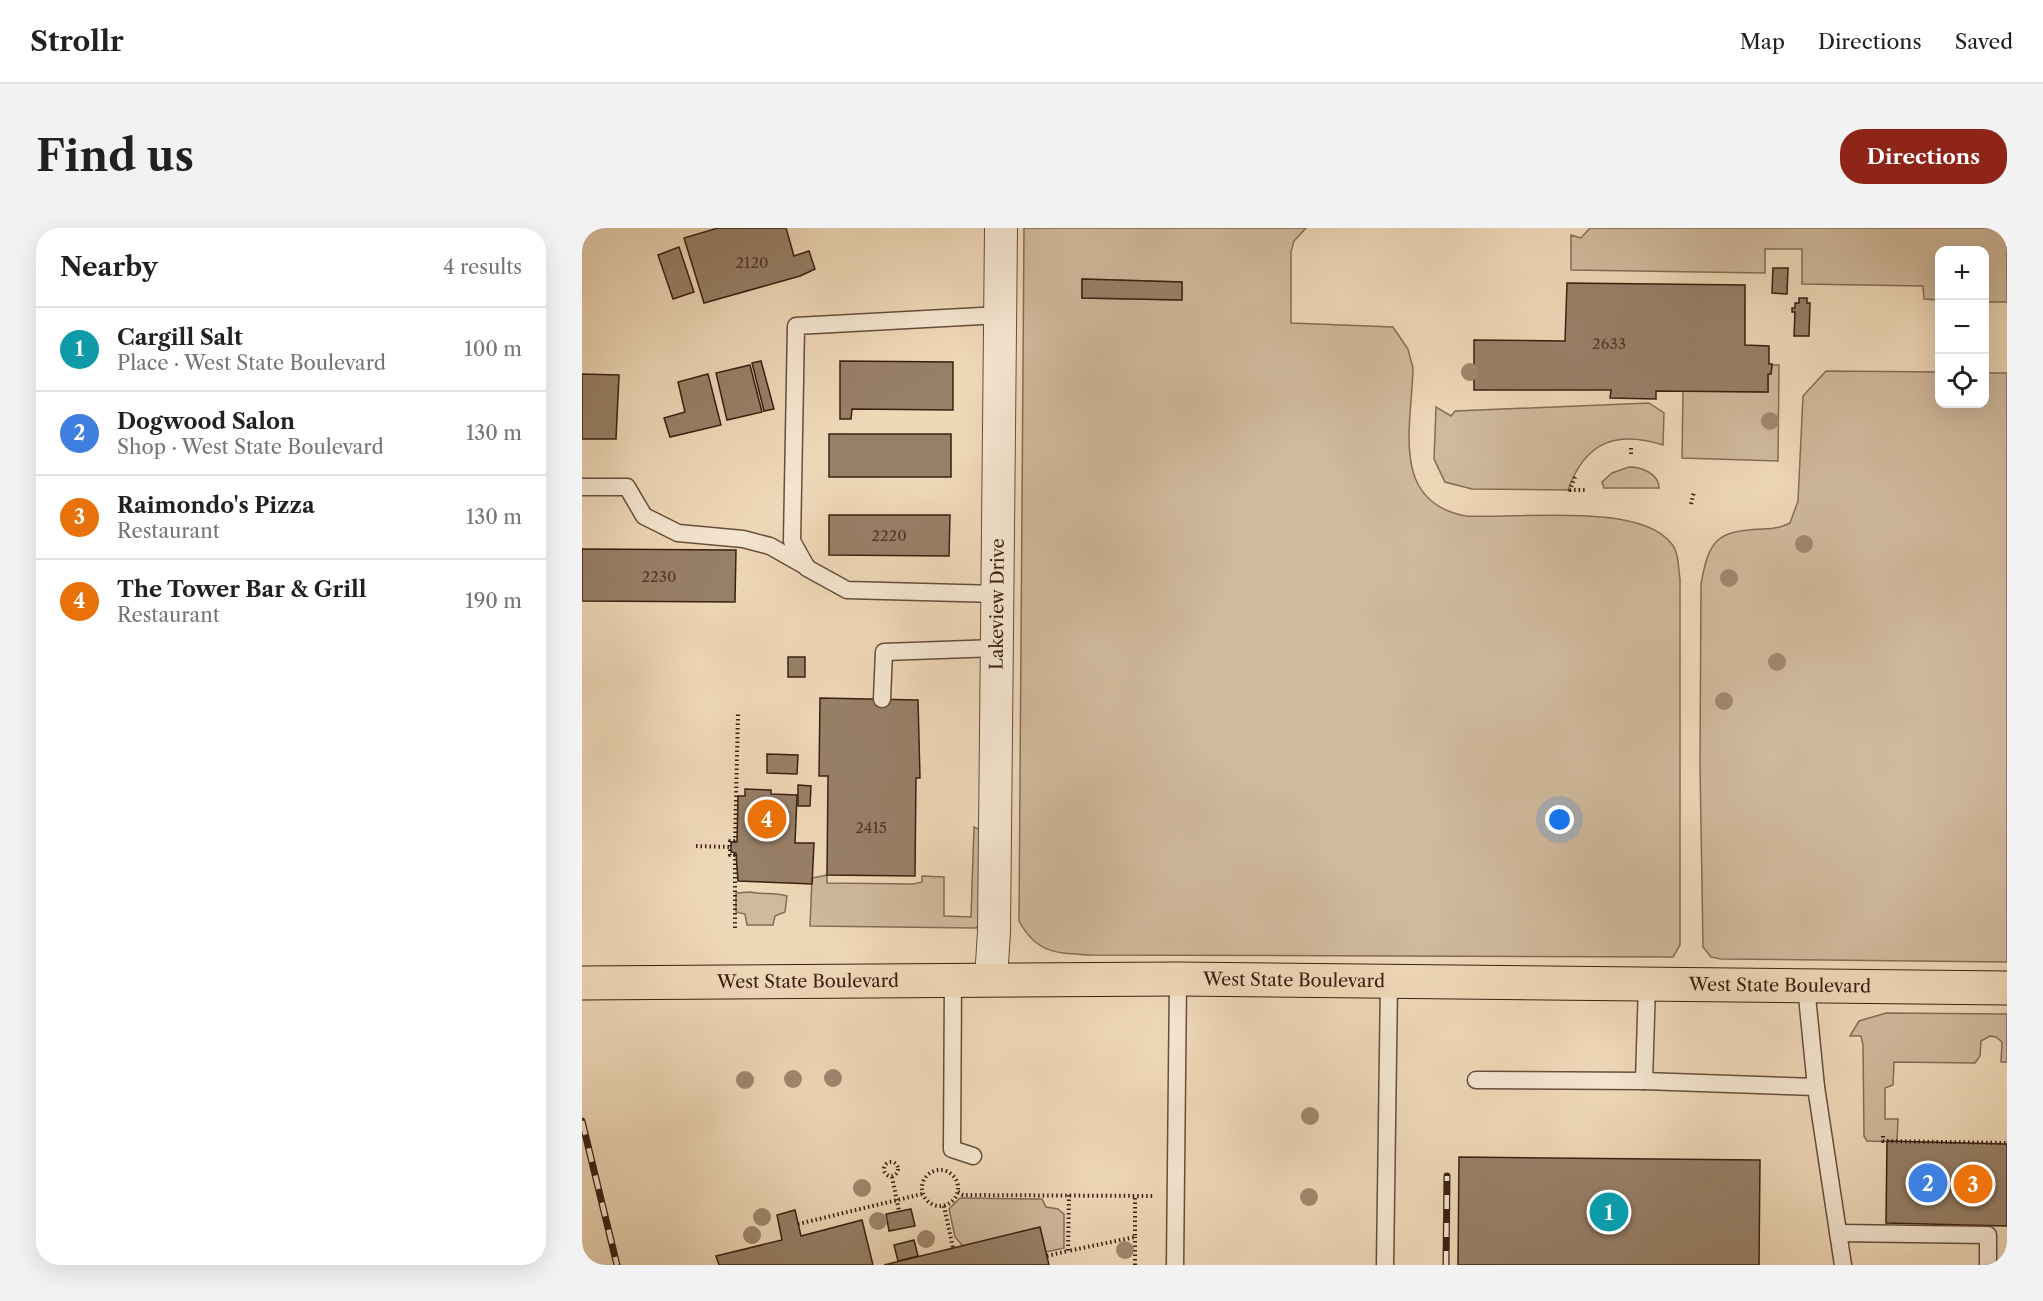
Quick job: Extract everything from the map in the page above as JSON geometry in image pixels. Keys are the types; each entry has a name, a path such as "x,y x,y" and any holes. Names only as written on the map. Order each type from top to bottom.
{"main road":[{"name":"West State Boulevard","path":"582,983 1178,979 2007,988"}],"street":[{"name":"Lakeview Drive","path":"991,979 994,932 1001,228"}],"lane":[{"path":"807,568 792,541 796,326 1000,315"},
{"path":"582,487 627,487 644,516 678,533 743,539 770,546 847,590 998,594"},
{"path":"882,699 884,652 997,648"},
{"path":"953,979 952,1149 958,1153 973,1156"},
{"path":"1175,1265 1178,979"},
{"path":"1385,1265 1389,982"},
{"path":"1644,1081 1647,984"},
{"path":"1806,986 1816,1087 1843,1265"},
{"path":"1476,1080 1644,1081 1816,1087"},
{"path":"1838,1233 1988,1235 1988,1265"}],"path":[{"path":"1631,446 1631,454"},
{"path":"1575,477 1570,490 1586,490"},
{"path":"1691,504 1694,492"},
{"path":"735,928 735,854 729,854 730,842 735,841 738,714"},
{"path":"696,846 730,847"},
{"path":"1883,1136 1883,1141 2007,1143"},
{"path":"942,1170 955,1178 958,1192 952,1203 944,1206 929,1204 922,1194 921,1187 926,1176 942,1170"},
{"path":"892,1176 899,1211"},
{"path":"958,1192 963,1195 1162,1196"},
{"path":"798,1224 922,1194"},
{"path":"1068,1251 1069,1196"},
{"path":"1135,1196 1135,1265"},
{"path":"944,1206 953,1248"},
{"path":"1047,1256 1135,1237"}],"shaded area":[{"path":"1024,228 1306,228 1294,241 1291,252 1291,323 1393,327 1408,349 1413,368 1410,458 1415,478 1425,495 1442,508 1466,516 1576,515 1633,522 1655,530 1674,547 1680,579 1680,945 1673,957 1091,955 1058,952 1040,946 1019,921","holes":["1082,279 1182,282 1182,300 1082,298"]},
{"path":"1590,228 2007,228 2007,302 1989,302 1989,246 1935,246 1935,300 1924,299 1923,286 1802,284 1802,249 1765,249 1765,273 1571,270 1571,235 1581,238"},
{"path":"1772,365 1779,365 1778,461 1682,458 1683,391 1768,392 1768,374 1771,373"},
{"path":"1826,371 1935,372 1935,408 1989,408 1989,373 2007,373 2007,962 1721,959 1711,957 1703,947 1700,764 1701,584 1707,557 1717,541 1734,532 1776,528 1790,523 1798,501 1803,396"},
{"path":"1649,403 1664,413 1663,445 1631,439 1604,444 1583,461 1568,490 1472,489 1445,482 1434,459 1436,407 1451,416 1455,411"},
{"path":"1629,467 1649,472 1656,479 1659,488 1604,488 1602,482 1612,473"},
{"path":"974,827 980,830 982,922 976,928 810,926 812,878 827,875 827,883 913,884 922,882 922,876 944,877 944,916 971,917"},
{"path":"750,892 787,896 785,912 775,916 773,925 747,925 745,914 736,912 736,893"},
{"path":"1886,1013 2007,1014 2007,1062 2001,1062 2002,1042 1990,1036 1981,1041 1980,1056 1975,1063 1894,1062 1893,1085 1885,1088 1885,1119 1898,1119 1897,1142 1867,1141 1864,1136 1863,1045 1861,1036 1850,1036 1859,1021"},
{"path":"960,1198 1042,1199 1046,1207 1058,1209 1064,1214 1064,1248 1046,1252 1040,1228 963,1246 955,1237 949,1209"}],"building":[{"path":"718,228 786,228 794,256 809,251 815,269 800,276 704,303 684,238"},
{"path":"679,247 694,292 673,299 658,255"},
{"path":"1773,268 1788,268 1787,294 1772,293"},
{"path":"1082,279 1182,282 1182,300 1082,298"},
{"path":"1567,283 1745,285 1745,345 1769,346 1769,364 1772,364 1771,374 1768,374 1768,392 1656,391 1656,399 1610,398 1611,390 1474,390 1474,340 1565,341"},
{"path":"1799,298 1807,298 1807,303 1810,303 1809,336 1794,336 1795,312 1792,312 1792,308 1795,308 1795,303 1799,303"},
{"path":"761,361 774,409 764,411 752,363"},
{"path":"840,361 953,362 953,410 852,409 851,419 840,419"},
{"path":"750,365 762,412 727,420 716,373"},
{"path":"582,374 619,375 616,439 582,439"},
{"path":"708,374 721,425 670,437 664,418 685,412 678,382"},
{"path":"829,434 951,434 951,477 829,477"},
{"path":"829,515 950,515 949,556 829,555"},
{"path":"582,549 736,550 735,602 582,601"},
{"path":"788,657 805,657 805,677 788,677"},
{"path":"820,698 918,700 920,778 916,778 915,876 827,875 828,776 819,776"},
{"path":"767,754 798,755 797,774 767,773"},
{"path":"798,785 811,786 810,806 798,806"},
{"path":"745,789 771,790 771,794 797,795 795,843 814,843 812,884 738,881 736,853 731,852 731,842 737,842 738,796 745,796"},
{"path":"1887,1141 2007,1144 2007,1226 1886,1223"},
{"path":"1459,1157 1760,1160 1759,1265 1458,1265"},
{"path":"911,1209 915,1226 889,1231 886,1214"},
{"path":"795,1210 801,1236 862,1220 873,1265 719,1265 716,1256 782,1240 777,1215"},
{"path":"1040,1227 1049,1265 884,1265 945,1250"},
{"path":"914,1240 918,1256 898,1261 894,1245"}],"railway":[{"path":"582,1121 617,1265"},
{"path":"1446,1265 1447,1176"}],"place":[{"name":"The Tower Bar & Grill","path":"767,819"},
{"name":"Dogwood Salon","path":"1928,1183"},
{"name":"Raimondo's Pizza","path":"1973,1184"},
{"name":"Cargill Salt","path":"1609,1212"}]}
